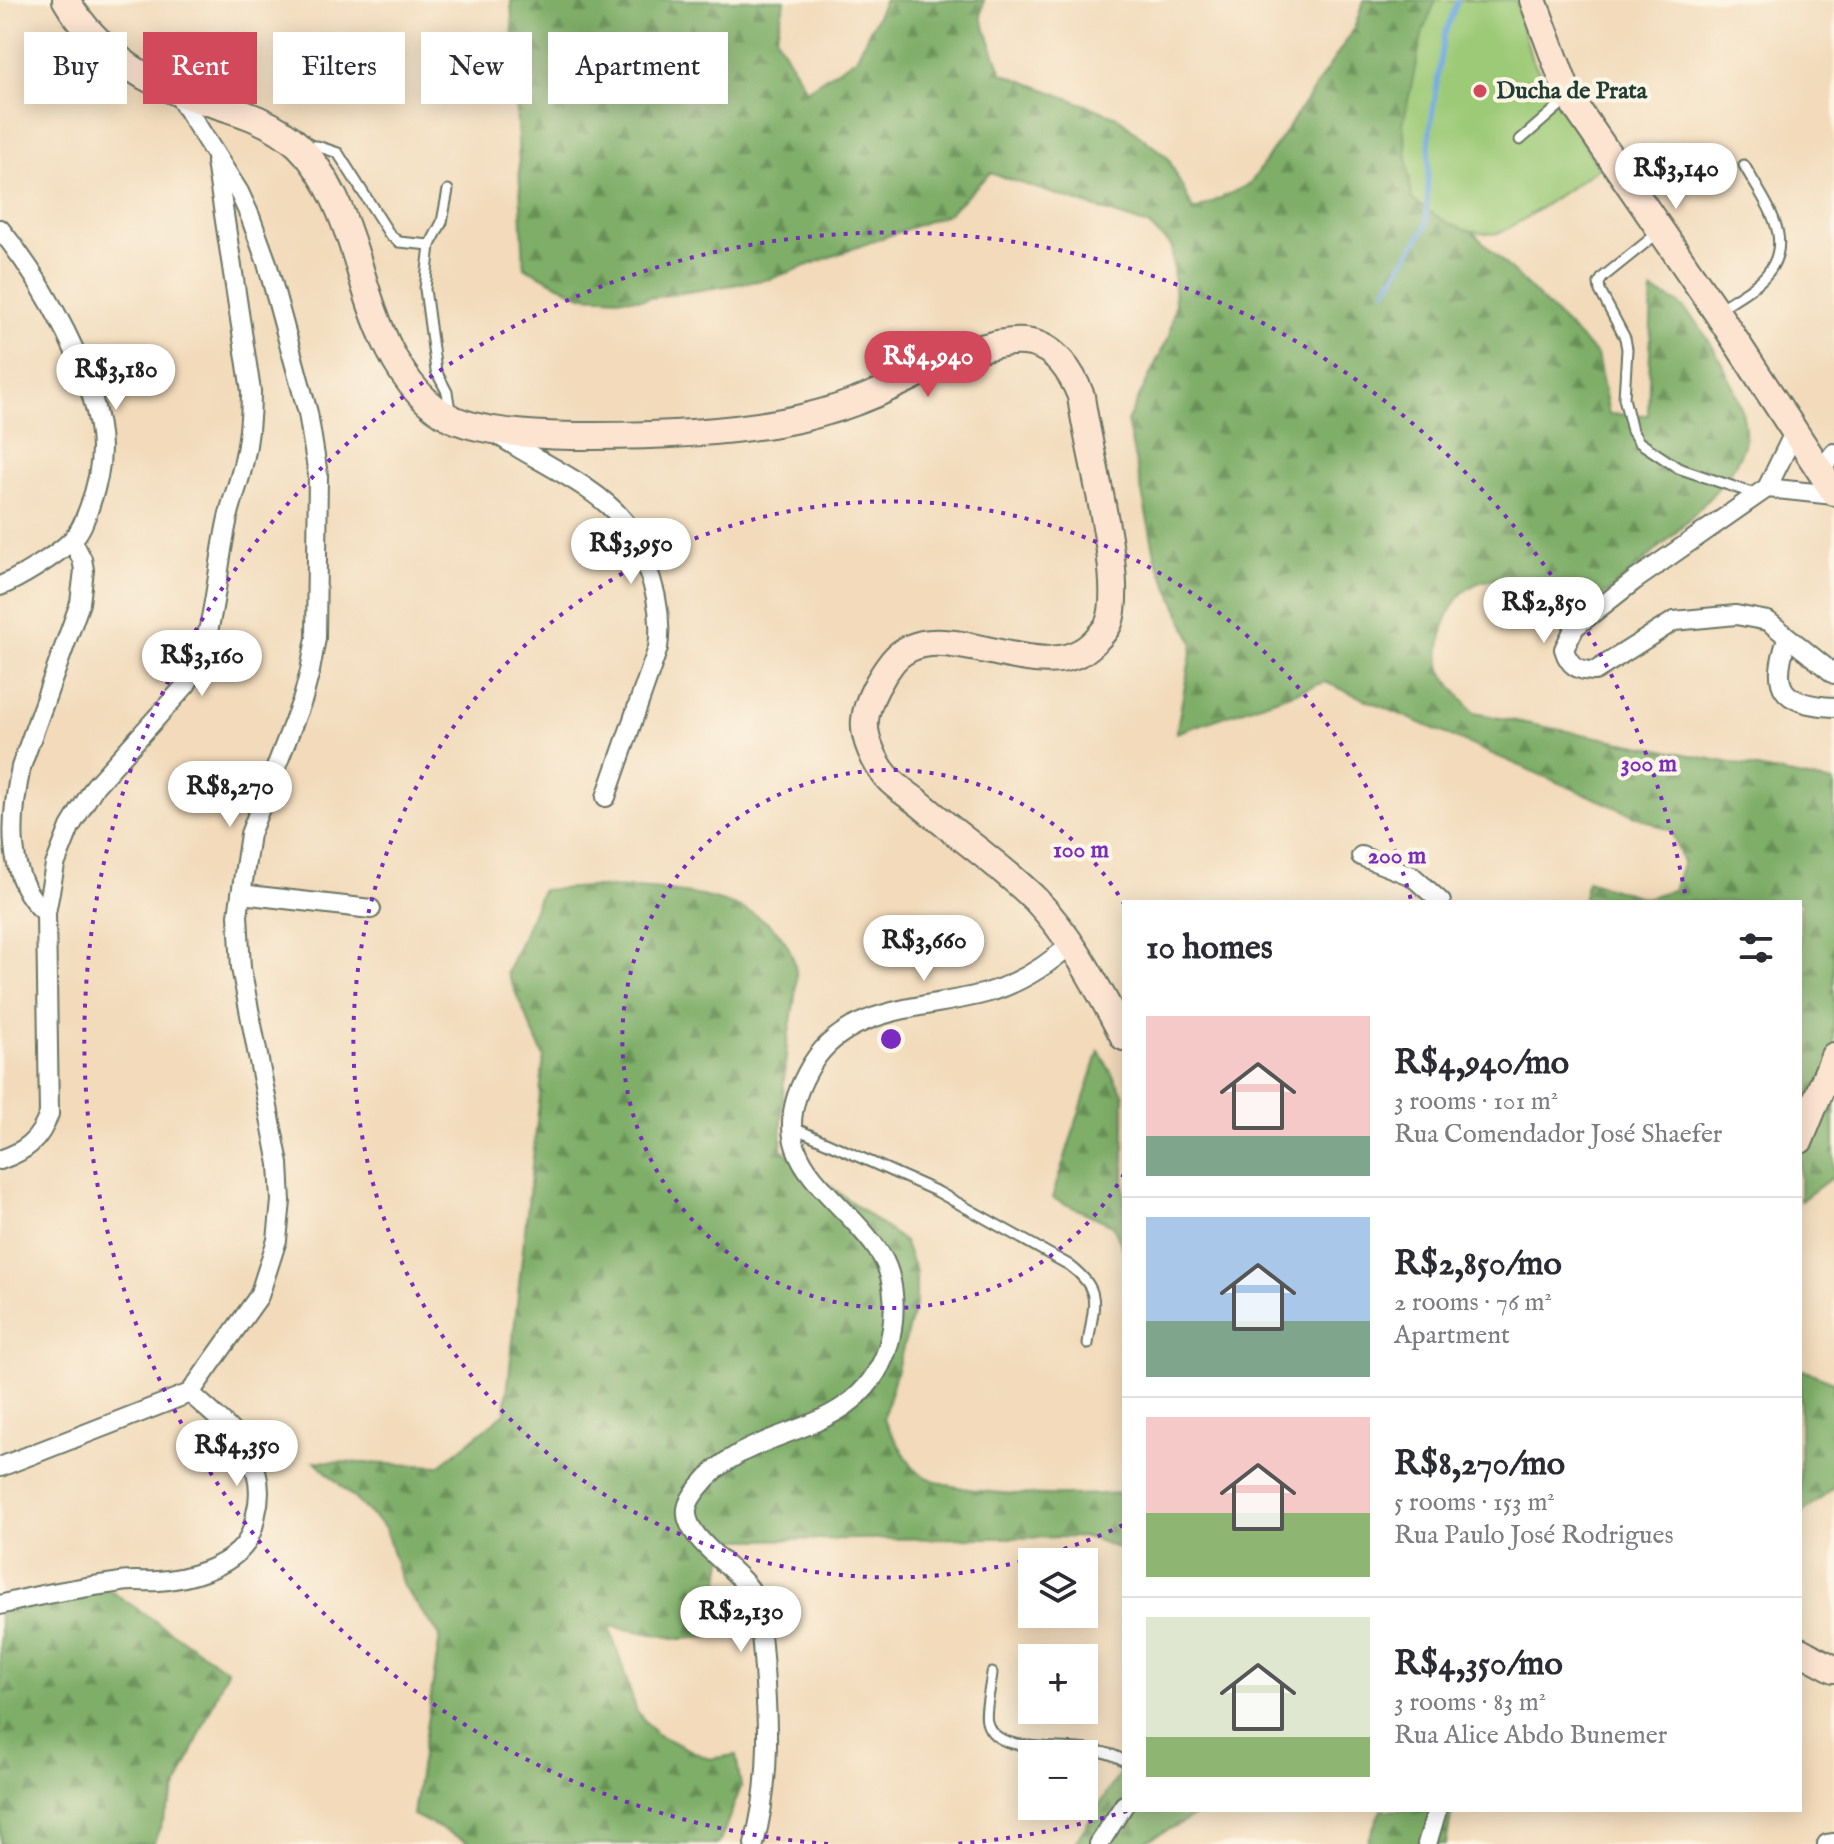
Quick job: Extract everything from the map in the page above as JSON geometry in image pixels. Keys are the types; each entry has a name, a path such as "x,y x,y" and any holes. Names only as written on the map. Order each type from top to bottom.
{"street":[{"path":"66,0 99,43 143,74"},
{"path":"1533,0 1569,97 1716,311 1794,433 1831,478 1763,491 1635,580 1575,627 1564,649 1573,667 1595,671 1674,621 1736,615 1768,621 1834,674"},
{"path":"0,1467 190,1393 259,1296 277,1240 281,1201 279,1164 241,968 238,926 250,834 303,698 316,638 318,475 308,413 267,263 239,192 183,104"},
{"path":"219,104 283,134 299,147 325,182 347,227 384,340 404,374 420,392 450,417 490,430 608,503 636,540 650,576 660,617 658,648 606,797"},
{"path":"0,1160 27,1147 43,1133 49,1114 46,913 55,865 70,827 95,786 186,685 197,668 208,633 228,519 244,462 251,422 251,391 215,157"},
{"path":"0,229 32,271 89,386 101,445 100,472 83,525 72,540 8,583"},
{"path":"490,430 591,436 757,426 802,418 860,400 992,343 1030,342 1045,347 1061,361 1076,382 1081,396 1106,535 1113,592 1108,626 1084,653 1061,659 1039,661 968,645 937,643 918,646 896,657 879,680 865,721 869,745 886,776 1034,898 1072,943 1122,1033"},
{"path":"1763,491 1794,433"},
{"path":"46,913 32,902 18,870 13,837 16,792 21,767 80,603 84,570 72,540"},
{"path":"1787,639 1778,678 1782,687 1794,698 1815,706 1834,707"},
{"path":"1361,856 1412,876 1439,900"},
{"path":"241,894 371,909"},
{"path":"754,1844 764,1809 768,1778 757,1603 744,1582 716,1556 689,1523 687,1510 707,1476 738,1452 818,1423 861,1393 881,1363 893,1319 889,1275 882,1256 818,1186 796,1150 792,1127 799,1095 812,1064 836,1037 893,1011 986,993 1004,986 1058,957 1072,943"},
{"path":"1802,1134 1823,1071"},
{"path":"0,1605 97,1586 185,1578 234,1555 244,1545 251,1534 258,1508 256,1469 250,1452 190,1393"},
{"path":"1802,1652 1834,1669"},
{"path":"1099,1844 1122,1809"},
{"path":"1427,1844 1436,1812"},
{"path":"1827,1844 1834,1843"}],"lane":[{"path":"1520,140 1569,97"},
{"path":"299,147 317,146 338,153 390,235 399,242 430,245"},
{"path":"1716,311 1759,282 1772,268 1780,252 1775,221 1744,165"},
{"path":"448,190 442,222 430,245 425,289 436,371 449,399 450,417"},
{"path":"1659,232 1599,283 1600,291 1625,338 1624,398 1632,431 1639,442 1678,468 1763,491"},
{"path":"792,1127 938,1192 1089,1279 1093,1292 1088,1344"},
{"path":"992,1673 987,1722 996,1737 1014,1745 1114,1753 1122,1759"}],"green space":[{"path":"511,0 785,0 776,37 806,90 856,58 885,0 984,0 981,17 1002,73 1117,117 1168,158 1194,211 1250,184 1354,29 1364,0 1501,0 1425,185 1597,355 1609,414 1648,415 1652,291 1679,304 1711,343 1739,402 1745,438 1738,459 1699,509 1572,622 1560,593 1524,582 1491,580 1463,592 1452,606 1444,626 1439,653 1441,669 1474,713 1834,783 1834,1176 1802,1200 1802,900 1583,900 1587,881 1644,898 1673,890 1683,862 1671,831 1325,682 1176,733 1193,643 1156,559 1127,422 1169,336 1175,305 1172,247 1148,225 990,173 948,214 770,279 643,299 581,296 524,267 516,104 532,104 532,32 513,32"},
{"name":"Ducha de Prata","path":"1436,0 1516,0 1531,58 1599,168 1531,215 1498,233 1463,229 1412,199 1403,124 1423,31"},
{"path":"588,887 678,892 712,898 742,909 768,924 787,945 796,972 787,1045 781,1149 904,1242 916,1272 916,1301 883,1419 904,1454 917,1471 958,1487 1017,1494 1122,1493 1122,1549 1086,1537 726,1540 711,1637 680,1639 609,1626 637,1712 656,1734 709,1759 736,1755 741,1787 719,1844 472,1844 413,1815 440,1636 403,1586 385,1528 315,1461 439,1466 505,1413 544,1057 507,973 542,890"},
{"path":"1099,1051 1122,1091 1122,1247 1113,1225 1052,1198"},
{"path":"1802,1370 1834,1382 1834,1487 1802,1513"},
{"path":"105,1587 227,1670 153,1844 0,1844 0,1598"},
{"path":"1122,1770 1122,1812 1204,1812 1141,1844 1074,1844 1090,1820 1098,1820 1098,1807"},
{"path":"1380,1812 1452,1812 1446,1844 1366,1844"}],"waterway":[{"path":"1386,289 1426,227 1430,130 1444,36 1458,0"}],"place":[{"name":"Ducha de Prata","path":"1480,91"}]}
